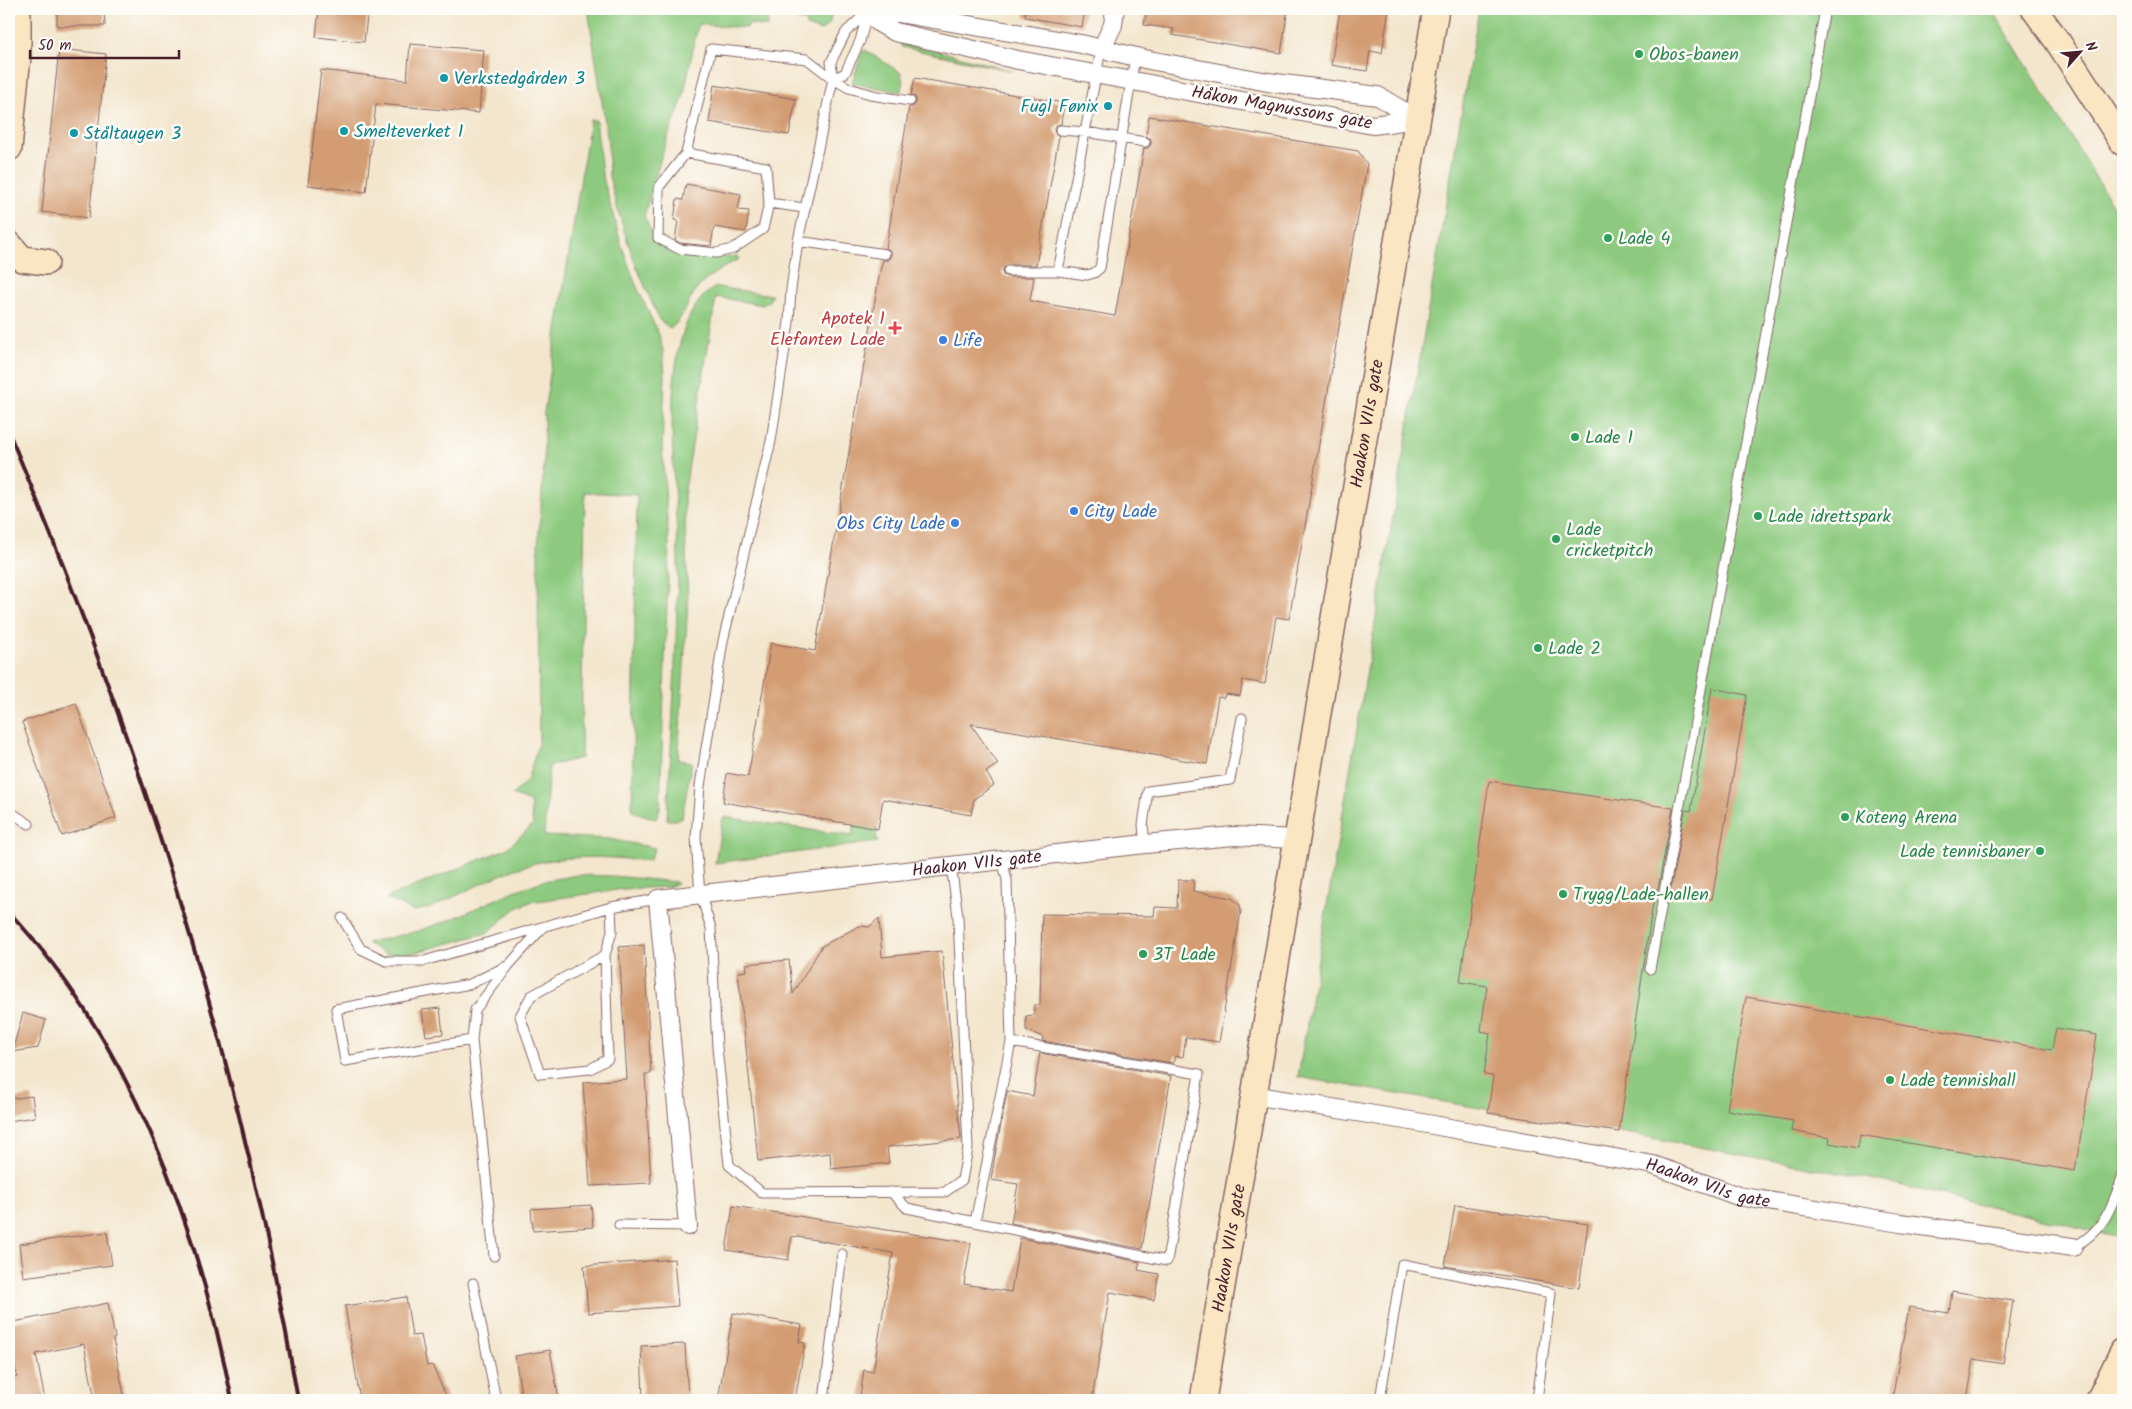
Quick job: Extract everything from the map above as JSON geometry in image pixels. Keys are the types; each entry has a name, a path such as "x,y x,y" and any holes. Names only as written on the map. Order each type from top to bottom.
{"main road":[{"path":"9,148 18,55 18,9"},
{"name":"Haakon VIIs gate","path":"1203,1400 1436,9"},
{"path":"2034,9 2123,142"},
{"path":"9,244 22,259 46,262"},
{"path":"2099,1400 2123,1350"}],"street":[{"path":"1101,50 1113,25 1115,9"},
{"name":"Håkon Magnussons gate","path":"866,10 898,13 1081,44 1135,57 1268,82 1378,96 1417,119"},
{"name":"Håkon Magnussons gate","path":"866,10 879,23 895,32 1018,60 1373,125 1417,119"},
{"name":"Haakon VIIs gate","path":"658,899 1145,844 1234,836 1296,839"},
{"path":"658,899 688,1226"},
{"name":"Haakon VIIs gate","path":"1253,1096 1411,1121 1653,1165 1738,1196 1900,1223 2073,1247"}],"lane":[{"path":"1650,970 1825,9"},
{"path":"866,10 846,32 831,62 833,78 798,241 791,288 789,322 771,441 723,640 700,786 696,836 700,894 711,928 717,1047 729,1165 762,1194 946,1192 962,1180 968,1148 958,916 951,865"},
{"path":"833,78 845,74 860,41 866,10"},
{"path":"686,153 766,167 769,203 763,229 733,249 716,253 679,248 658,238 660,187 686,153 711,49 807,59 849,88 877,96 910,101"},
{"path":"1058,271 1101,50"},
{"path":"1008,272 1058,271 1087,275 1094,273 1100,268 1135,57"},
{"path":"1060,130 1086,132 1145,142"},
{"path":"769,203 804,208"},
{"path":"798,241 885,254"},
{"path":"1145,844 1143,825 1148,791 1230,780 1242,718"},
{"path":"9,811 29,824"},
{"path":"975,1222 1011,1042 1007,880 1002,859"},
{"path":"342,918 360,949 386,961 424,961 611,907 658,899"},
{"path":"605,955 531,996 520,1016 540,1074 590,1069 608,1059 605,955 612,932 611,907"},
{"path":"494,1256 472,1040 475,1010 509,965 544,927"},
{"path":"472,1040 345,1061 336,1009 470,984 509,965"},
{"path":"891,1192 907,1208 1167,1261 1199,1074 1011,1042"},
{"name":"Haakon VIIs gate","path":"2073,1247 2089,1239 2104,1221 2123,1175"},
{"path":"619,1225 688,1226"},
{"path":"824,1400 842,1254"},
{"path":"1380,1400 1402,1264 1551,1293 1537,1400"},
{"path":"473,1283 496,1400"}],"green space":[{"path":"588,9 792,9 821,15 822,9 832,9 830,23 821,31 806,26 806,21 797,20 797,16 769,14 767,27 748,24 747,28 698,24 683,98 665,144 644,216 655,240 667,249 714,258 737,256 739,259 716,272 701,284 677,322 670,328 660,321 633,258 609,176 608,142"},
{"name":"Lade idrettspark","path":"1479,9 1992,9 2123,222 2123,1238 1886,1182 1620,1132 1298,1077"},
{"path":"902,41 1013,71 902,47 900,43"},
{"path":"865,50 900,72 903,80 901,92 852,83 862,52"},
{"path":"590,120 596,120 602,174 621,244 636,285 659,335 663,351 665,376 662,447 669,545 660,808 656,819 632,811 637,495 585,492 581,758 549,766 544,836 609,839 655,848 649,861 573,858 528,865 490,879 430,908 413,911 386,898 506,849 533,825 530,802 512,795 527,781 539,741 538,547 544,464 544,412"},
{"path":"716,287 772,295 769,301 763,305 716,297 684,495 688,602 678,760 692,762 682,817 676,820 667,820 678,574 672,419 675,376 682,337 695,307"},
{"path":"724,817 852,836 854,825 878,829 876,836 878,842 715,863"},
{"path":"578,875 613,876 676,882 677,884 667,887 624,889 530,902 515,909 487,933 405,955 385,954 367,943 418,931 543,881"}],"building":[{"path":"57,9 104,9 105,26 57,26"},
{"path":"319,9 368,9 364,42 316,37"},
{"path":"1026,9 1085,9 1082,27 1025,17"},
{"path":"1147,9 1288,9 1281,53 1172,35 1174,29 1144,25"},
{"path":"1340,9 1389,9 1382,53 1370,51 1367,71 1331,65"},
{"path":"410,44 484,50 479,113 376,104 366,192 308,185 321,70 407,80"},
{"name":"Ståltaugen 3","path":"59,49 106,54 89,218 42,212"},
{"name":"City Lade","path":"915,78 1064,103 1061,124 1057,125 1054,129 1055,133 1059,136 1036,265 1008,265 1002,271 1003,275 1008,277 1034,277 1030,301 1115,316 1144,148 1148,148 1151,144 1151,139 1146,136 1149,116 1358,151 1367,164 1289,619 1276,617 1265,684 1243,680 1240,696 1225,694 1224,698 1218,697 1207,764 971,724 998,764 986,772 994,785 974,799 971,815 883,799 878,829 723,802 727,773 748,777 771,643 815,651 880,271 883,260 888,260 891,255 891,251 886,248 909,107 913,107 916,102 916,98 911,95"},
{"path":"714,85 796,99 789,135 709,122"},
{"path":"686,184 741,194 738,210 749,211 746,232 714,227 711,246 680,243 675,240 678,221 674,220 677,199 683,200"},
{"path":"1712,688 1747,695 1712,899 1670,892 1685,810 1691,811"},
{"path":"76,703 116,818 62,836 22,722"},
{"name":"Trygg/Lade-hallen","path":"1489,781 1673,808 1658,889 1655,889 1619,1132 1488,1113 1493,1076 1484,1075 1490,1033 1481,1031 1487,986 1460,982"},
{"path":"1178,880 1194,880 1193,891 1232,898 1240,905 1241,911 1219,1042 1186,1037 1183,1057 1175,1056 1173,1063 1042,1041 1043,1037 1026,1030 1026,1016 1034,1015 1034,1005 1040,1005 1042,914 1154,916 1155,907 1177,908"},
{"path":"879,918 882,957 942,951 961,1139 887,1147 889,1163 831,1169 830,1153 758,1161 738,972 747,971 746,964 789,960 793,994 822,946 859,926 869,927"},
{"path":"644,945 651,1074 645,1074 651,1183 590,1186 583,1082 627,1079 619,947"},
{"name":"Lade tennishall","path":"1746,997 2052,1050 2056,1028 2097,1035 2075,1171 1860,1135 1858,1148 1829,1143 1830,1138 1791,1131 1793,1121 1727,1110"},
{"path":"440,1008 443,1034 426,1036 422,1010"},
{"path":"23,1013 46,1020 38,1048 12,1052"},
{"path":"1040,1053 1171,1076 1142,1249 1011,1223 1018,1184 991,1180 995,1156 1007,1091 1033,1096"},
{"path":"32,1096 35,1117 9,1121 9,1099"},
{"path":"591,1205 593,1227 533,1231 531,1209"},
{"path":"1455,1205 1588,1224 1579,1288 1445,1266"},
{"path":"733,1206 971,1243 964,1284 1011,1292 1020,1238 1140,1262 1138,1270 1159,1274 1154,1300 1110,1292 1092,1400 880,1400 860,1397 864,1370 873,1372 893,1253 792,1236 788,1260 726,1250"},
{"path":"107,1232 112,1265 23,1277 19,1244"},
{"path":"674,1259 678,1306 588,1313 584,1266"},
{"path":"1952,1291 2013,1301 2003,1364 1974,1359 1967,1400 1892,1400 1909,1307 1949,1313"},
{"path":"406,1297 412,1336 421,1335 427,1366 432,1365 448,1400 360,1400 345,1306"},
{"path":"108,1303 125,1400 95,1400 84,1344 36,1354 45,1400 9,1400 9,1379 17,1377 9,1334 9,1323"},
{"path":"733,1313 802,1325 799,1342 805,1343 795,1400 718,1400"},
{"path":"685,1344 688,1400 643,1400 641,1346"},
{"path":"550,1350 559,1400 522,1400 515,1356"}],"railway":[{"path":"9,433 57,550 102,668 144,788 182,908 217,1030 248,1152 275,1276 298,1400"},
{"path":"9,912 53,964 91,1020 125,1078 154,1140 179,1203 200,1268 232,1400"}],"place":[{"name":"Obos-banen","path":"1639,54"},
{"name":"Verkstedgården 3","path":"444,78"},
{"name":"Fugl Fønix","path":"1108,106"},
{"name":"Smelteverket 1","path":"344,131"},
{"name":"Ståltaugen 3","path":"74,133"},
{"name":"Lade 4","path":"1608,238"},
{"name":"Apotek 1 Elefanten Lade","path":"895,328"},
{"name":"Life","path":"943,340"},
{"name":"Lade 1","path":"1575,437"},
{"name":"City Lade","path":"1074,511"},
{"name":"Lade idrettspark","path":"1758,516"},
{"name":"Obs City Lade","path":"955,523"},
{"name":"Lade cricketpitch","path":"1556,539"},
{"name":"Lade 2","path":"1538,648"},
{"name":"Koteng Arena","path":"1845,817"},
{"name":"Lade tennisbaner","path":"2040,851"},
{"name":"Trygg/Lade-hallen","path":"1563,894"},
{"name":"3T Lade","path":"1143,954"},
{"name":"Lade tennishall","path":"1890,1080"}]}
